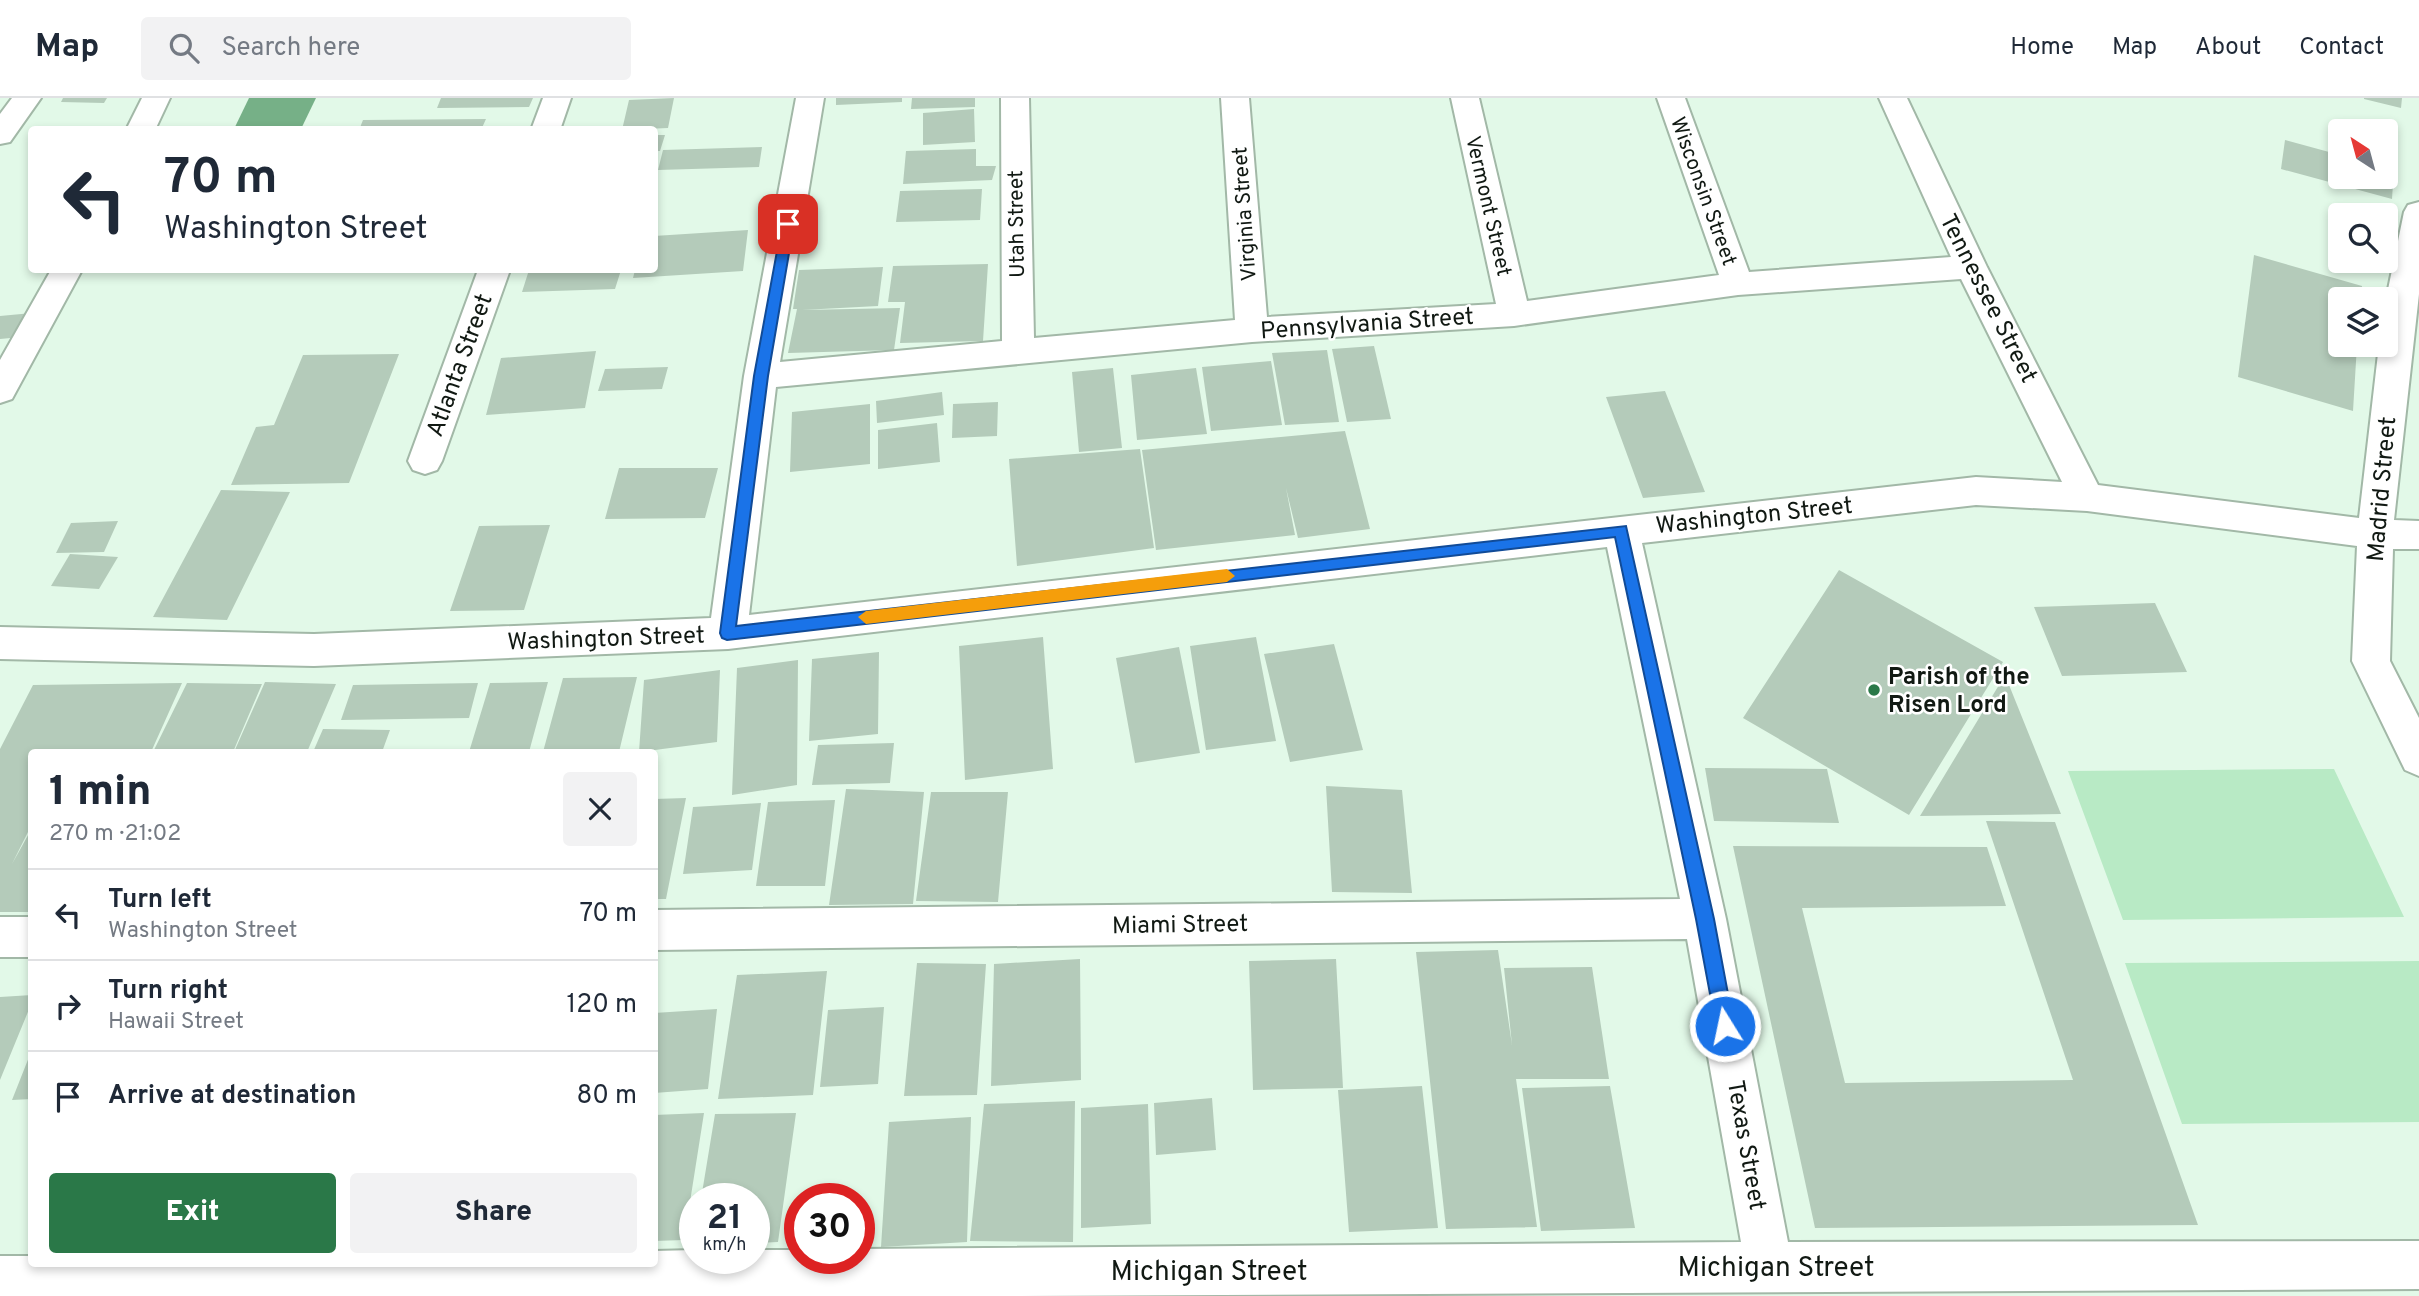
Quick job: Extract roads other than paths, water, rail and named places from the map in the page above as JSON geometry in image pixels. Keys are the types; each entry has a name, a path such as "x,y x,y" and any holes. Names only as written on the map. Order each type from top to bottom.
{"street":[{"path":"0,135 27,98"},
{"path":"142,126 156,98"},
{"path":"546,126 557,98"},
{"path":"727,633 761,376 810,98"},
{"name":"Utah Street","path":"1015,98 1018,350"},
{"name":"Virginia Street","path":"1235,98 1252,330"},
{"name":"Vermont Street","path":"1465,98 1514,314"},
{"name":"Wisconsin Street","path":"1671,98 1738,284"},
{"name":"Tennessee Street","path":"1893,98 1971,267 2087,497"},
{"name":"Madrid Street","path":"2419,212 2408,326 2375,534 2371,662 2419,758"},
{"name":"Pennsylvania Street","path":"761,376 1252,330 1514,314 1738,284 1971,267"},
{"path":"0,390 64,273"},
{"name":"Atlanta Street","path":"425,461 493,273"},
{"name":"Washington Street","path":"0,643 314,650 727,633 1976,491 2087,497 2375,534 2419,535"},
{"name":"Texas Street","path":"1621,530 1705,919 1769,1266"},
{"name":"Miami Street","path":"658,930 1705,919"},
{"path":"0,937 28,937"},
{"name":"Michigan Street","path":"0,1280 1769,1266 2419,1265"}],"place":[{"name":"Parish of the Risen Lord","path":"1874,690"}]}
